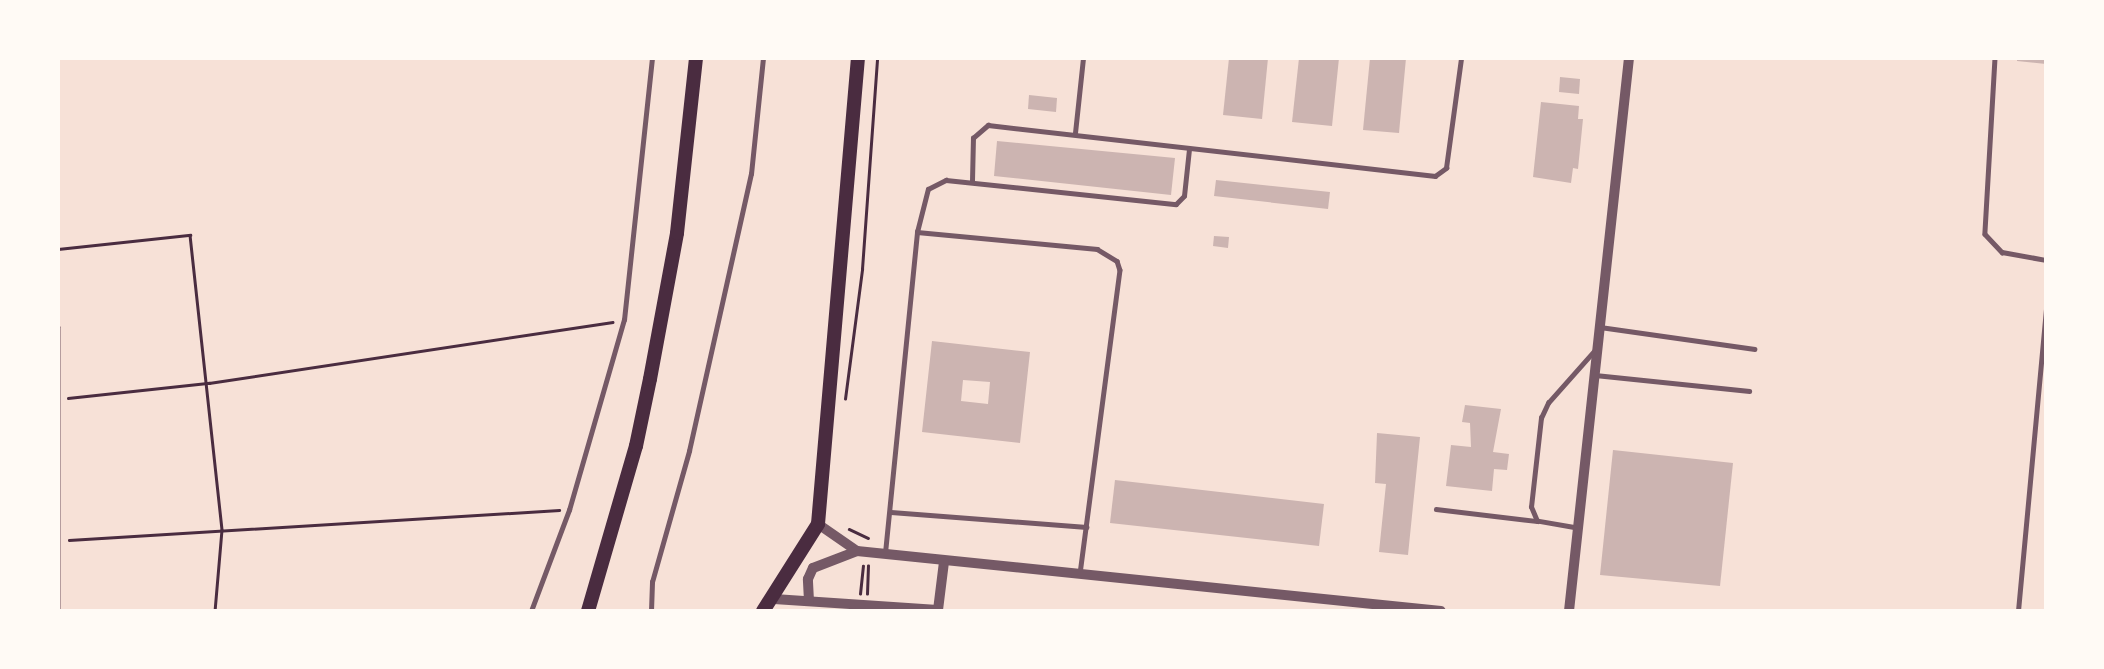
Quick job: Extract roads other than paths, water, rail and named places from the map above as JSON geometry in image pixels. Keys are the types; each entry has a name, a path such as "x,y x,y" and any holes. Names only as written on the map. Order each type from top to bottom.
{"main road":[{"path":"588,611 636,446 650,379 677,233 696,58"},
{"path":"763,611 774,599 818,524 858,58"}],"street":[{"path":"1569,611 1629,58"},
{"path":"818,524 864,552"},
{"path":"809,601 808,579 813,568 864,552 1441,611"},
{"path":"774,599 938,611 944,562"}],"lane":[{"path":"531,611 569,510 624,320 652,58"},
{"path":"651,611 652,582 689,451 751,174 763,58"},
{"path":"1075,133 1083,58"},
{"path":"972,182 973,138 985,126 1075,133 1189,149 1435,176 1446,168 1461,58"},
{"path":"1995,58 1984,234 2001,252 2046,260"},
{"path":"885,554 917,232 930,186 946,180 1176,204 1184,196 1189,149"},
{"path":"917,232 1097,249 1117,261 1120,270 1080,573"},
{"path":"2018,611 2046,307"},
{"path":"58,327 61,540 58,611"},
{"path":"1599,327 1754,349"},
{"path":"1537,521 1531,507 1541,418 1548,403 1597,347"},
{"path":"1594,374 1749,391"},
{"path":"1436,509 1578,528"},
{"path":"891,512 1086,527"}]}
